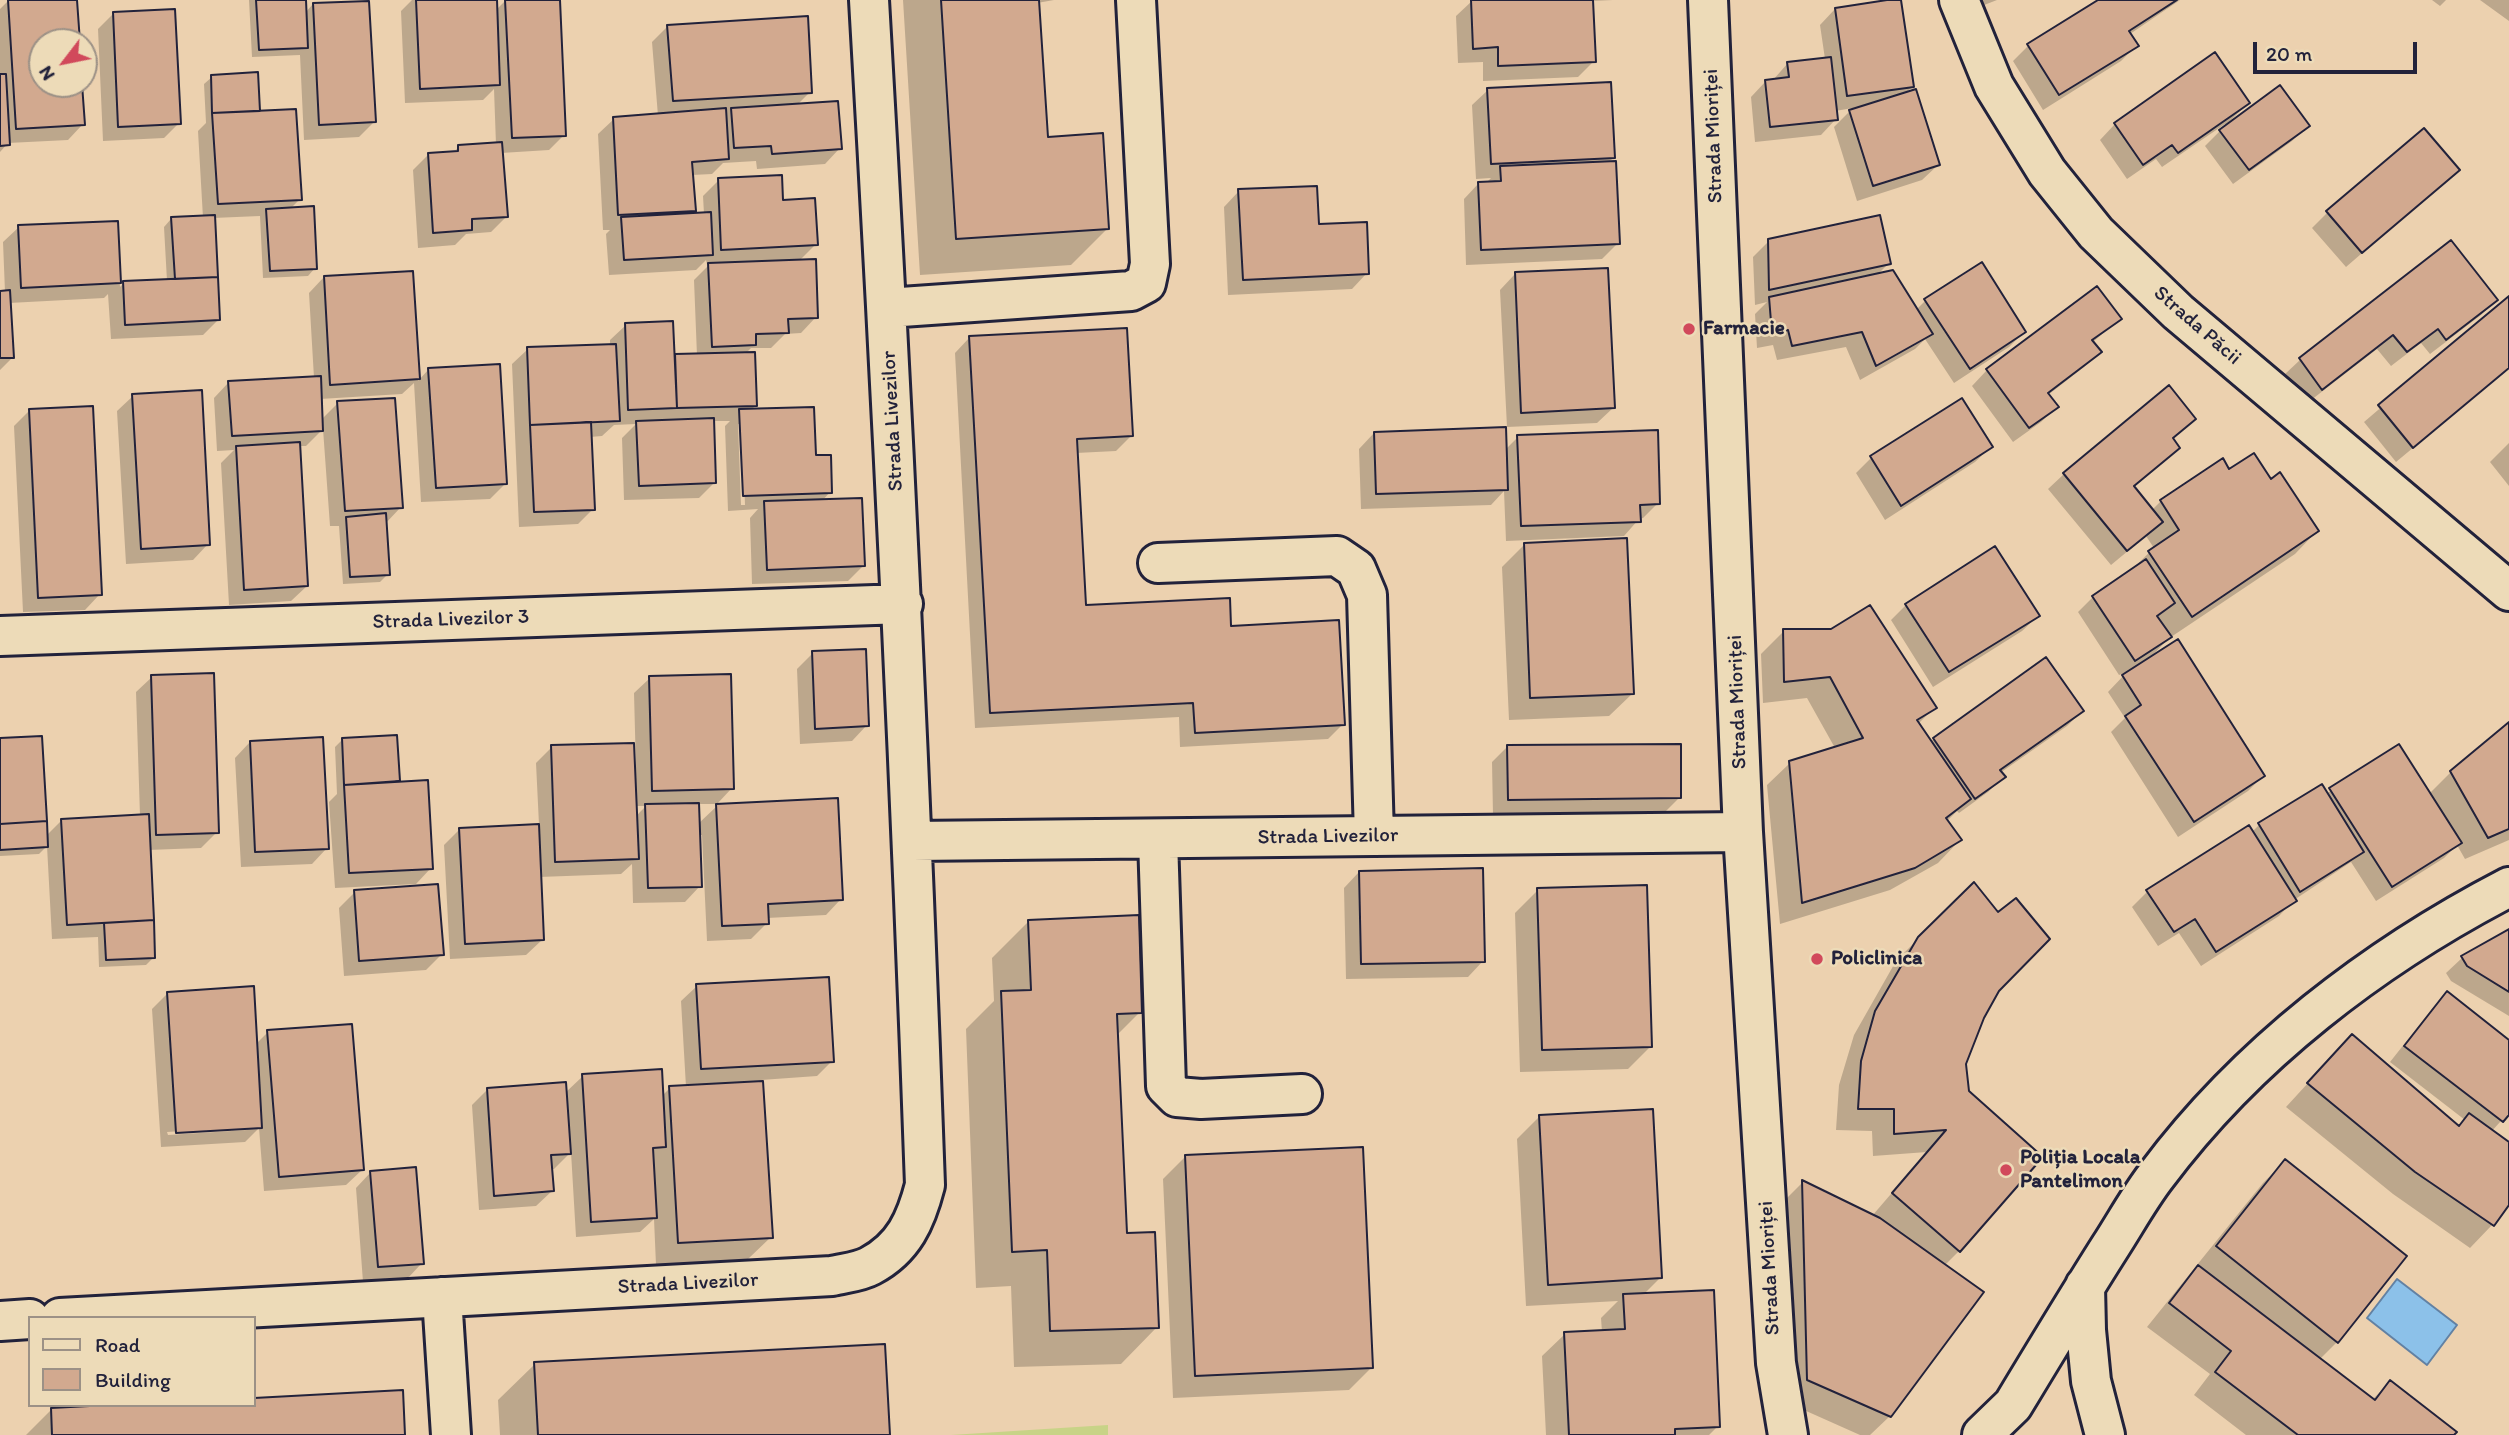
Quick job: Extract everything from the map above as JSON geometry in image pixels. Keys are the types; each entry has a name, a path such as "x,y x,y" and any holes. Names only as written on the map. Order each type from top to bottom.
{"street":[{"name":"Strada Livezilor","path":"96,1316 832,1276 869,1267 898,1246 917,1216 925,1185 913,841 903,604 869,0"},
{"path":"887,308 1130,291 1146,283 1150,264 1136,0"},
{"name":"Strada Mioriței","path":"1709,0 1743,832 1776,1363 1785,1419 1804,1435"},
{"name":"Strada Păcii","path":"1959,0 1994,86 2047,172 2096,233 2178,312 2509,591"},
{"path":"1158,563 1337,556 1356,569 1367,595 1374,836"},
{"name":"Strada Livezilor 3","path":"0,636 903,604"},
{"name":"Strada Livezilor","path":"913,841 1743,832"},
{"path":"1157,839 1166,1086 1177,1097 1201,1099 1302,1094"},
{"path":"1982,1435 2011,1420 2085,1286 2155,1177 2210,1111 2260,1060 2314,1013 2389,958 2473,905 2509,887"},
{"path":"2085,1286 2091,1381 2105,1435"},
{"path":"442,1297 451,1435"},
{"path":"0,1321 28,1319"}],"green space":[{"path":"1108,1425 1108,1435 951,1435"}],"water":[{"path":"2397,1279 2457,1325 2427,1365 2367,1318"}],"building":[{"path":"8,0 77,0 79,28 28,28 28,98 83,98 85,125 16,129"},
{"path":"256,0 306,0 308,48 259,50"},
{"path":"416,0 497,0 500,85 420,89"},
{"path":"505,0 560,0 566,136 512,138"},
{"path":"941,0 1039,0 1048,137 1103,133 1109,229 956,239"},
{"path":"1471,0 1593,0 1596,62 1498,66 1498,47 1473,49"},
{"path":"1901,0 1914,87 1847,96 1835,8"},
{"path":"2098,0 2177,0 2129,31 2139,46 2059,95 2027,44"},
{"path":"369,1 376,122 319,125 313,3"},
{"path":"175,9 181,124 118,127 113,12"},
{"path":"808,16 812,93 673,101 667,25"},
{"path":"2215,52 2250,103 2178,153 2172,145 2143,165 2114,123"},
{"path":"1831,57 1838,120 1770,127 1765,80 1789,77 1787,62"},
{"path":"258,72 260,111 212,113 211,75"},
{"path":"0,74 6,74 10,145 0,146"},
{"path":"1611,82 1615,158 1491,164 1487,88"},
{"path":"2280,85 2310,126 2249,170 2219,130"},
{"path":"1916,89 1940,165 1873,186 1849,110"},
{"path":"838,101 842,149 772,154 771,146 734,148 731,108"},
{"path":"726,108 729,159 692,162 696,211 618,215 613,117"},
{"path":"296,109 302,200 218,204 212,113"},
{"path":"2424,128 2460,170 2362,253 2326,211"},
{"path":"502,142 508,217 472,219 472,230 433,233 428,153 458,151 458,145"},
{"path":"1616,161 1620,244 1481,250 1478,182 1501,181 1500,166"},
{"path":"782,175 783,200 815,198 818,245 721,250 718,178"},
{"path":"1317,186 1319,224 1367,222 1369,274 1243,280 1238,189"},
{"path":"314,206 317,269 270,271 266,209"},
{"path":"711,212 713,255 624,260 621,217"},
{"path":"215,215 218,277 175,279 171,217"},
{"path":"1880,215 1891,264 1769,290 1768,239"},
{"path":"118,221 121,283 21,288 18,225"},
{"path":"2451,240 2498,300 2446,340 2438,329 2407,352 2393,335 2322,390 2299,358"},
{"path":"816,259 818,318 788,319 789,333 756,334 756,345 712,347 708,263"},
{"path":"1982,262 2026,332 1970,369 1924,299"},
{"path":"1608,268 1615,408 1521,413 1515,272"},
{"path":"1893,270 1933,334 1876,366 1862,332 1792,346 1788,330 1772,334 1769,297"},
{"path":"413,271 420,379 330,385 324,276"},
{"path":"218,277 220,320 125,325 123,281"},
{"path":"2097,286 2122,319 2092,340 2102,352 2048,393 2059,407 2029,428 1986,369"},
{"path":"10,290 14,358 0,358 0,291"},
{"path":"2509,296 2509,368 2413,448 2378,405"},
{"path":"673,321 677,408 628,410 625,323"},
{"path":"1127,328 1133,436 1077,439 1086,605 1230,598 1231,626 1339,620 1345,725 1195,733 1193,703 990,713 969,336"},
{"path":"616,344 620,421 530,425 527,347"},
{"path":"755,352 757,406 677,408 675,354"},
{"path":"500,364 507,484 436,488 428,368"},
{"path":"321,376 323,431 232,436 228,381"},
{"path":"2169,385 2196,419 2173,438 2180,448 2134,486 2163,522 2127,551 2063,473"},
{"path":"202,390 210,545 141,549 132,394"},
{"path":"395,398 403,508 345,511 337,401"},
{"path":"1962,398 1993,447 1901,506 1870,456"},
{"path":"93,406 102,595 38,598 29,409"},
{"path":"814,407 816,455 831,455 832,493 743,496 739,409"},
{"path":"714,418 716,483 639,486 636,421"},
{"path":"591,422 595,510 534,512 530,425"},
{"path":"1506,427 1508,490 1376,494 1374,432"},
{"path":"1658,430 1660,504 1640,505 1641,522 1521,526 1517,435"},
{"path":"300,442 308,586 244,590 236,446"},
{"path":"2254,453 2271,479 2280,472 2319,531 2192,617 2148,551 2179,530 2160,500 2223,458 2229,469"},
{"path":"862,498 865,566 767,570 764,501"},
{"path":"386,513 390,575 350,577 346,517"},
{"path":"1627,538 1634,694 1530,698 1524,543"},
{"path":"1995,546 2040,616 1949,672 1905,604"},
{"path":"2146,559 2175,603 2157,616 2172,637 2135,661 2092,596"},
{"path":"1870,605 1937,708 1917,720 1971,799 1946,818 1962,840 1915,868 1802,903 1789,761 1863,738 1830,677 1784,682 1783,629 1831,629"},
{"path":"2178,639 2265,776 2194,822 2125,716 2141,705 2122,675"},
{"path":"866,649 869,726 815,729 812,651"},
{"path":"2046,657 2084,711 2000,770 2006,777 1975,799 1933,738"},
{"path":"214,673 219,833 156,835 151,675"},
{"path":"731,674 734,789 652,791 649,676"},
{"path":"2509,722 2509,829 2488,838 2450,771"},
{"path":"397,735 400,781 344,785 342,738"},
{"path":"42,736 47,821 0,824 0,738"},
{"path":"323,737 329,849 255,852 250,741"},
{"path":"634,743 639,859 555,862 551,745"},
{"path":"1681,744 1681,798 1508,800 1507,745"},
{"path":"2399,744 2462,843 2392,887 2329,788"},
{"path":"428,780 433,869 349,873 344,785"},
{"path":"2322,784 2364,852 2300,892 2258,823"},
{"path":"838,798 843,900 768,904 769,924 722,926 716,804"},
{"path":"699,803 702,887 648,888 645,804"},
{"path":"149,814 154,920 67,925 61,819"},
{"path":"47,821 48,847 0,850 0,824"},
{"path":"539,824 544,940 465,944 459,828"},
{"path":"2249,825 2297,901 2216,952 2195,919 2174,932 2146,890"},
{"path":"1483,868 1485,962 1361,964 1359,871"},
{"path":"1974,882 1998,912 2016,898 2050,939 1999,991 1984,1018 1966,1064 1969,1091 2043,1157 1960,1252 1892,1193 1946,1130 1894,1134 1894,1109 1858,1109 1861,1061 1875,1011 1918,937"},
{"path":"438,884 444,955 359,961 354,890"},
{"path":"1647,885 1652,1047 1542,1050 1537,888"},
{"path":"1139,915 1142,1013 1117,1014 1127,1233 1155,1232 1159,1328 1050,1331 1047,1250 1012,1252 1001,991 1031,990 1028,920"},
{"path":"154,920 155,958 106,960 104,923"},
{"path":"2509,929 2509,992 2467,966 2461,956"},
{"path":"829,977 834,1062 701,1069 696,984"},
{"path":"254,986 262,1128 176,1133 167,992"},
{"path":"2447,991 2509,1040 2509,1115 2503,1122 2404,1046"},
{"path":"352,1024 364,1170 279,1177 267,1030"},
{"path":"2352,1034 2459,1126 2469,1113 2509,1142 2509,1205 2494,1226 2415,1172 2307,1083"},
{"path":"662,1069 666,1147 653,1148 657,1218 591,1222 582,1074"},
{"path":"763,1081 773,1238 678,1243 669,1086"},
{"path":"566,1082 571,1154 551,1155 554,1191 494,1196 487,1088"},
{"path":"1653,1109 1662,1278 1548,1285 1539,1115"},
{"path":"1363,1147 1373,1368 1195,1376 1185,1155"},
{"path":"2285,1159 2407,1256 2338,1343 2216,1246"},
{"path":"416,1167 424,1264 378,1267 370,1171"},
{"path":"1802,1180 1880,1218 1984,1292 1891,1417 1807,1380"},
{"path":"2198,1265 2375,1400 2390,1380 2457,1432 2454,1435 2298,1435 2215,1372 2231,1351 2169,1303"},
{"path":"1714,1290 1720,1427 1675,1429 1675,1435 1569,1435 1564,1332 1625,1329 1623,1294"},
{"path":"885,1344 890,1435 538,1435 534,1362"},
{"path":"403,1390 405,1435 52,1435 51,1408 256,1407 256,1398"}],"place":[{"name":"Farmacie","path":"1689,329"},
{"name":"Policlinica","path":"1817,959"},
{"name":"Poliția Locala Pantelimon","path":"2006,1170"}]}
